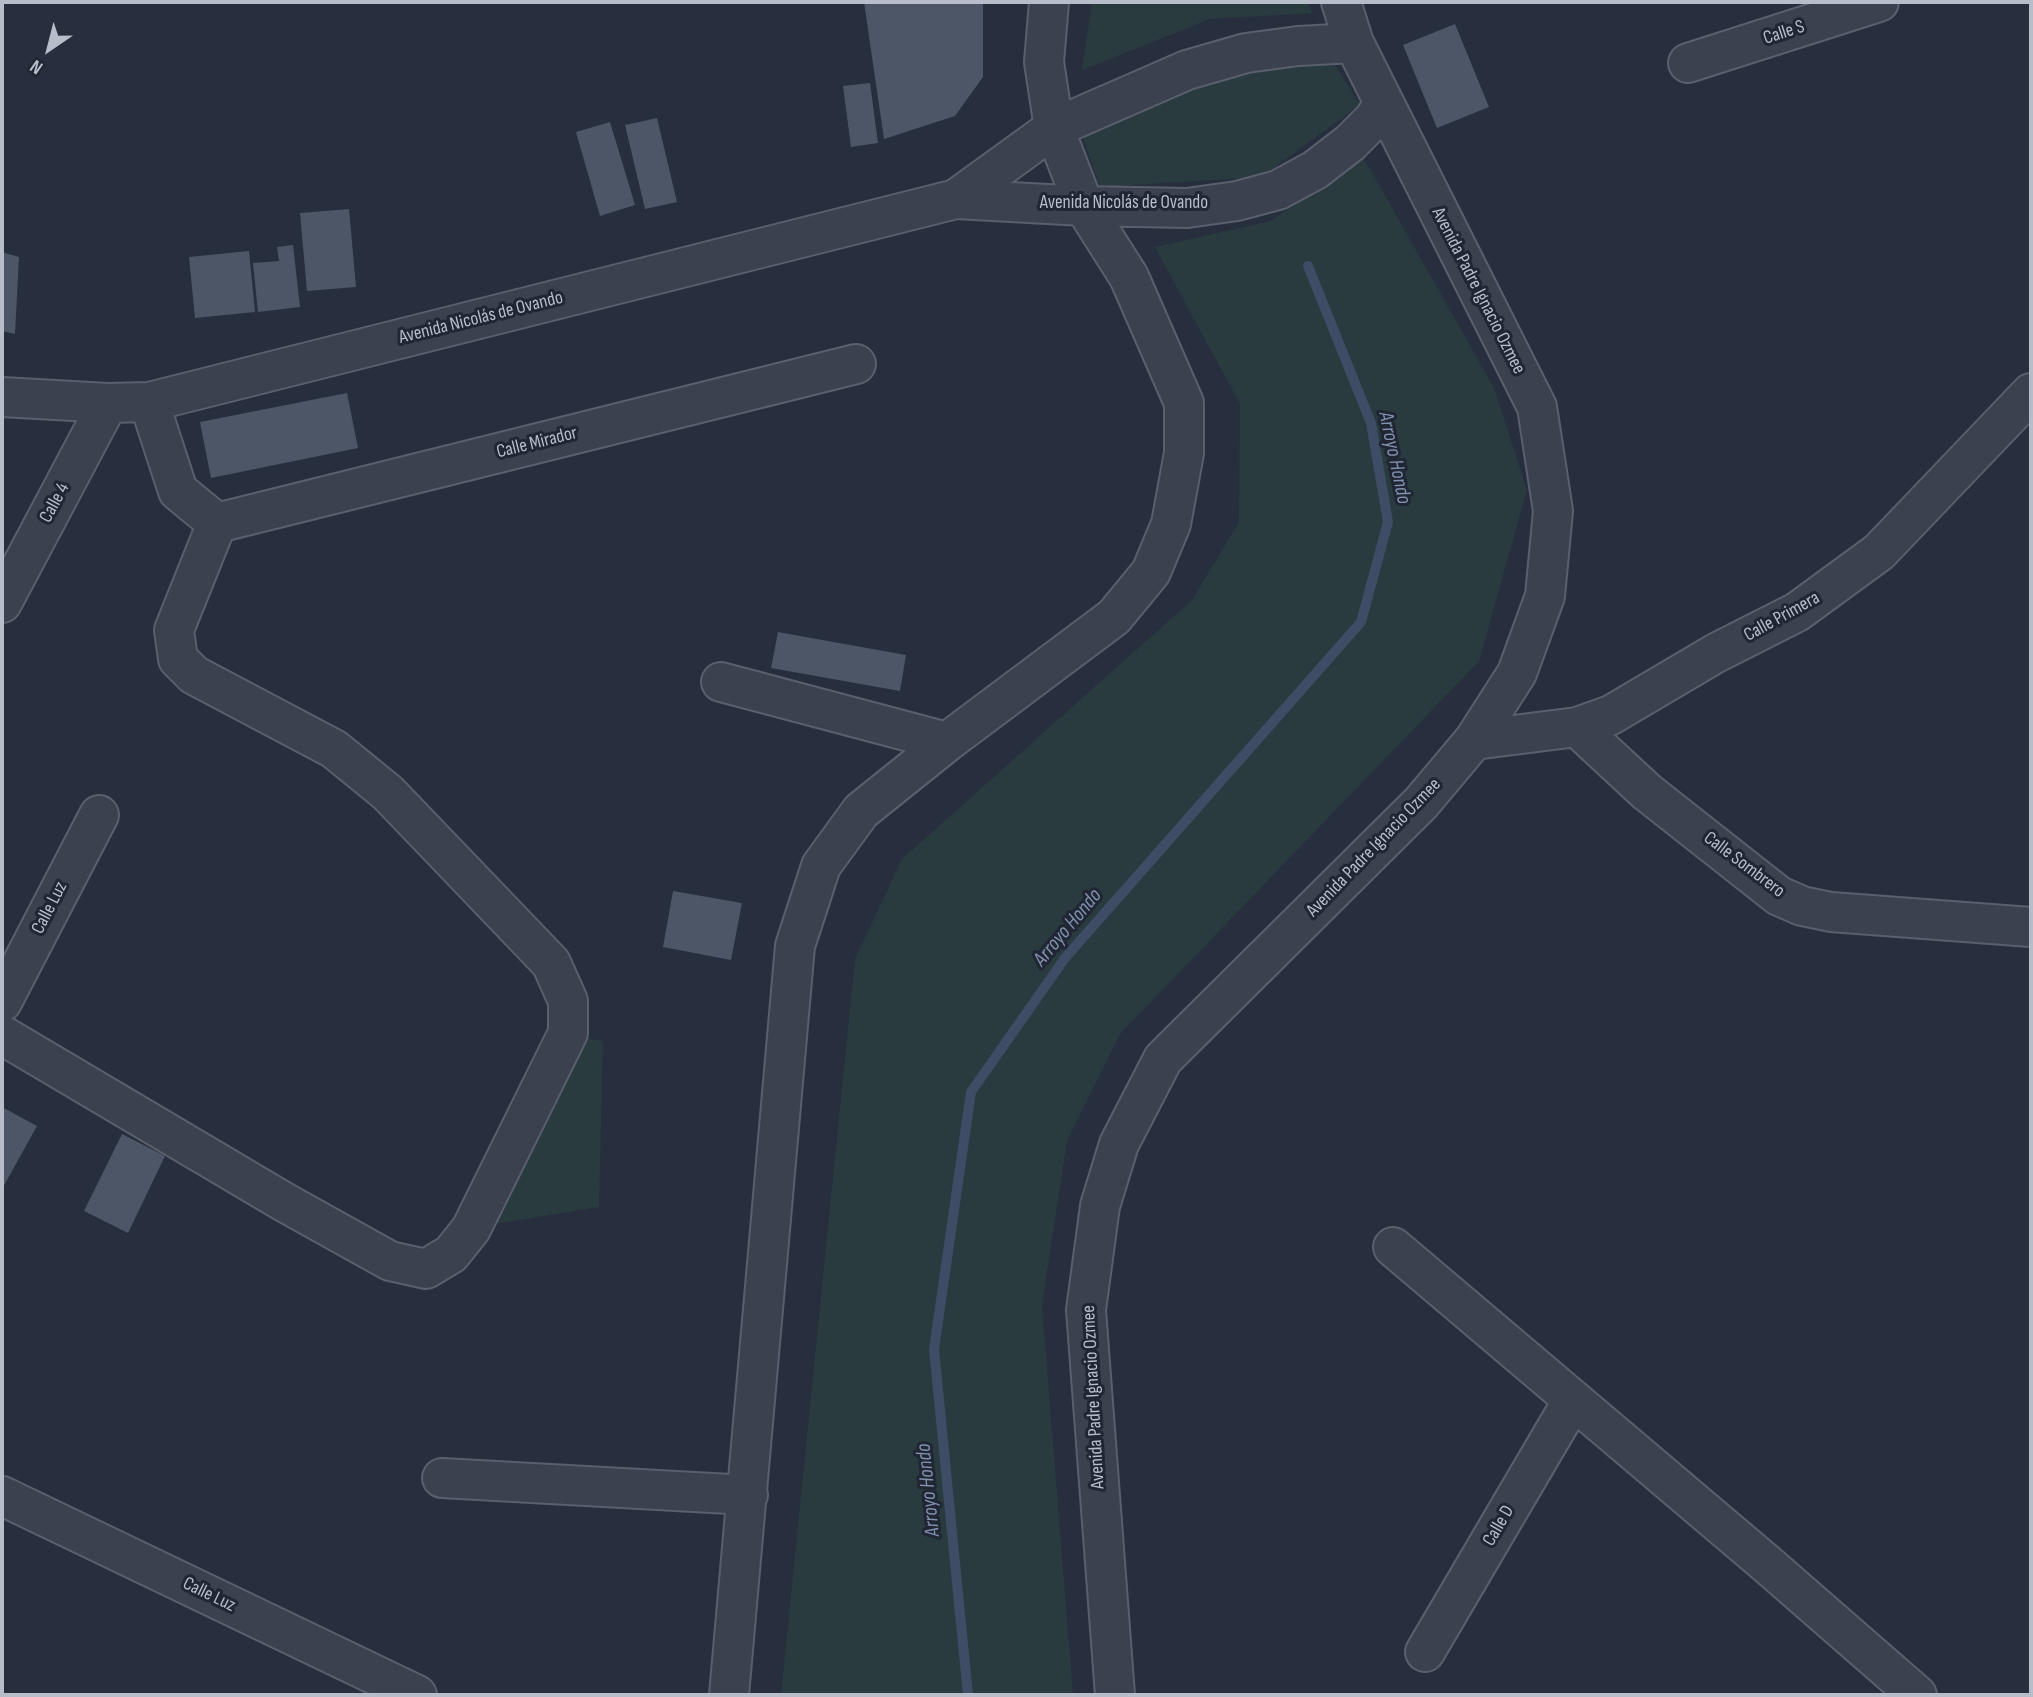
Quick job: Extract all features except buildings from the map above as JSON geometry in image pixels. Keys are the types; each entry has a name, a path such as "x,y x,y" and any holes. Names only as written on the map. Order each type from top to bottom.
{"street":[{"path":"729,1695 795,946 821,866 861,811 947,742 1114,617 1151,572 1171,524 1184,453 1184,403 1129,277 1084,206 1054,128 1044,62 1049,2"},
{"name":"Avenida Padre Ignacio Ozmee","path":"1115,1695 1086,1310 1100,1206 1119,1144 1164,1059 1421,803 1474,740 1517,673 1545,596 1553,511 1537,407 1354,43 1340,2"},
{"name":"Calle S","path":"1688,63 1879,2"},
{"name":"Avenida Nicolás de Ovando","path":"956,199 1054,128 1187,69 1246,53 1298,46 1354,43"},
{"name":"Avenida Nicolás de Ovando","path":"2,397 108,403 149,402 956,199 1187,208 1237,201 1278,190 1315,170 1350,143 1374,119 1384,103"},
{"name":"Calle Mirador","path":"217,523 856,364"},
{"name":"Calle Primera","path":"1474,740 1577,727 1611,715 1716,653 1797,612 1879,552 2031,393"},
{"path":"2,1035 284,1202 390,1261 426,1269 451,1254 471,1229 568,1033 568,1001 551,963 388,793 334,749 194,675 178,659 174,630 217,523 178,491 149,402"},
{"name":"Calle 4","path":"2,603 108,403"},
{"path":"721,682 947,742"},
{"name":"Calle Sombrero","path":"1577,727 1647,792 1779,896 1831,912 2031,927"},
{"name":"Calle Luz","path":"2,1002 99,815"},
{"path":"1393,1247 1769,1565 1917,1695"},
{"name":"Calle D","path":"1425,1652 1573,1400"},
{"path":"442,1478 748,1495"},
{"name":"Calle Luz","path":"2,1496 417,1695"}],"shaded area":[{"path":"1092,2 1308,2 1312,13 1210,19 1082,70"},
{"path":"1331,59 1360,105 1261,177 1100,187 1079,127 1198,74"},
{"path":"1362,155 1494,388 1527,490 1479,661 1120,1034 1067,1141 1042,1305 1073,1695 781,1695 855,959 902,859 1192,600 1239,522 1240,404 1155,247 1271,221"},
{"path":"585,1038 603,1041 599,1207 488,1225"}],"waterway":[{"name":"Arroyo Hondo","path":"968,1695 934,1349 971,1092 1065,958 1361,622 1388,522 1371,423 1308,266"}]}
